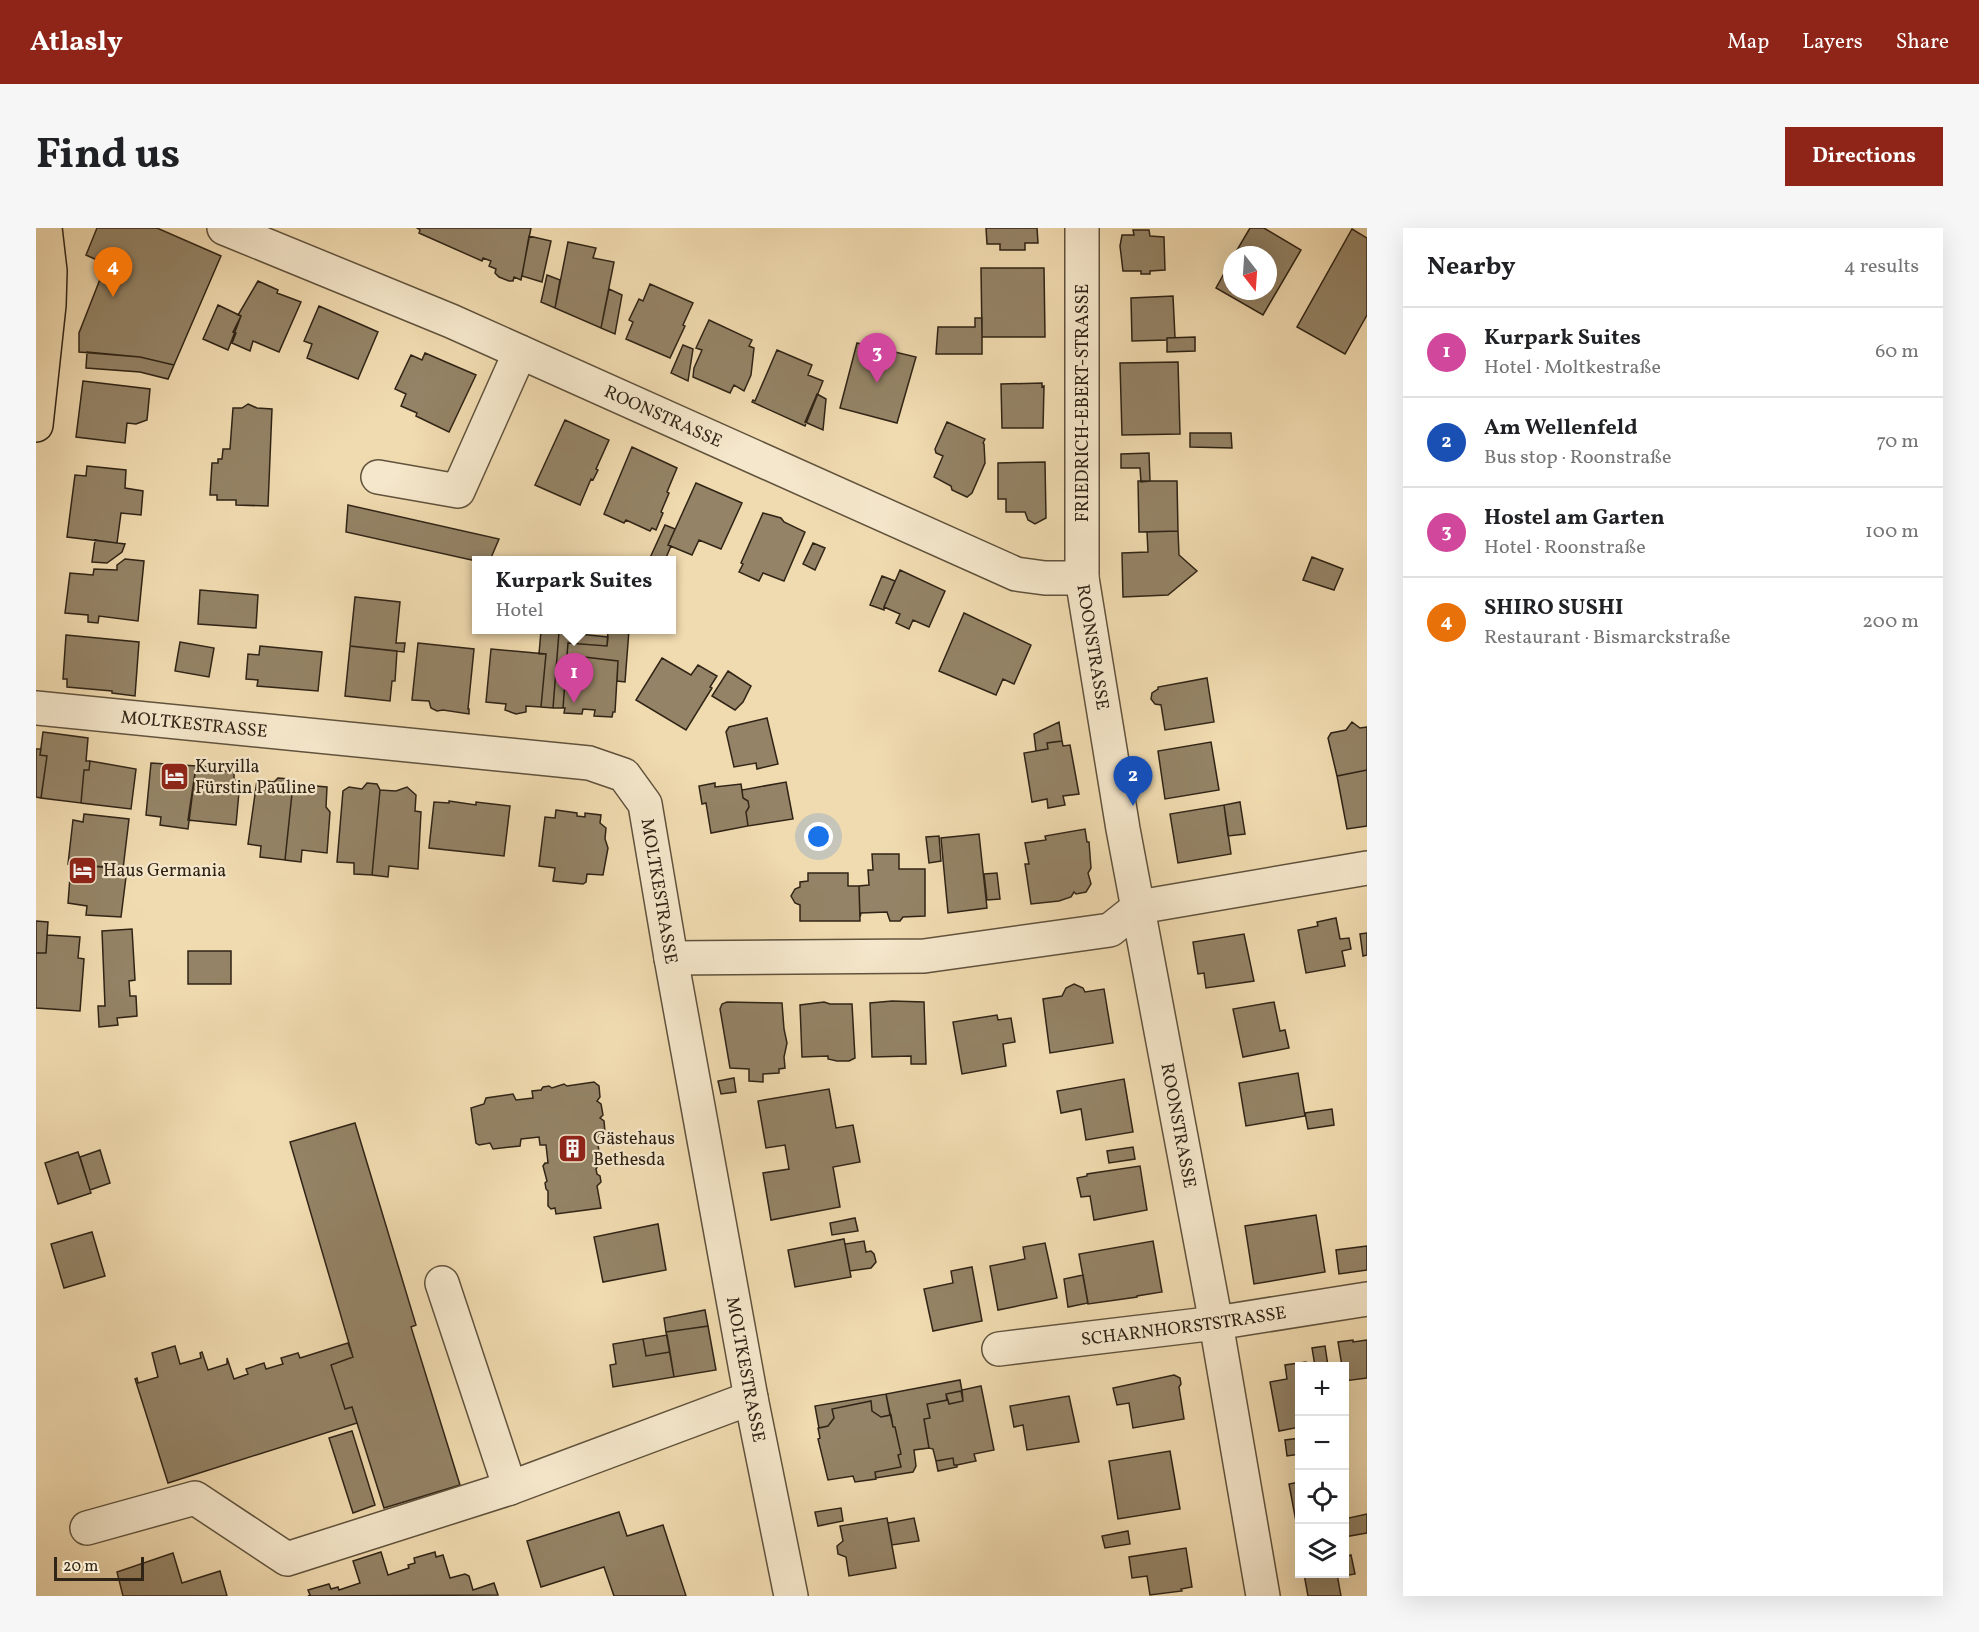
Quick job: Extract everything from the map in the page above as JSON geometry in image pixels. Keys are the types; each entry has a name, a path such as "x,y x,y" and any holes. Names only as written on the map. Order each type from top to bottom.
{"main road":[{"path":"36,425 49,305 50,271 45,228"}],"street":[{"name":"ROONSTRASSE","path":"224,228 451,321 1016,574 1045,578 1082,578 1123,829 1216,1323 1263,1596"},
{"name":"FRIEDRICH-EBERT-STRASSE","path":"1082,228 1082,578"},
{"path":"378,477 458,491 520,352"},
{"name":"MOLTKESTRASSE","path":"36,708 589,763 624,775 645,804 670,958 751,1398 791,1596"},
{"path":"670,958 924,956 1110,930 1139,907 1367,868"},
{"path":"442,1282 510,1488"},
{"name":"SCHARNHORSTSTRASSE","path":"999,1349 1216,1323 1367,1299"},
{"path":"87,1528 195,1498 287,1559 510,1488 751,1398"}],"building":[{"path":"97,228 157,228 221,256 174,365 140,357 79,352 79,333 106,264 86,255"},
{"path":"417,228 531,228 521,280 514,277 513,281 509,281 499,277 495,273 496,269 489,266 491,261 483,258 482,261 419,233 420,230"},
{"path":"986,228 1037,228 1038,243 1025,243 1025,250 1000,250 1000,244 987,244"},
{"path":"1250,228 1264,228 1301,250 1277,291 1277,246 1239,246"},
{"path":"1352,229 1367,238 1367,315 1345,354 1297,327"},
{"path":"1133,230 1149,230 1150,236 1164,237 1165,270 1150,271 1150,274 1141,274 1141,271 1123,271 1120,246 1122,235 1134,235"},
{"path":"529,236 551,241 542,282 522,276"},
{"path":"568,242 596,248 593,258 614,262 601,328 555,308"},
{"path":"981,268 1044,268 1045,337 982,337"},
{"path":"547,275 560,280 555,308 541,302"},
{"path":"1223,275 1223,292 1216,288"},
{"path":"258,281 278,290 277,293 301,302 279,352 253,341 250,351 232,343 236,333 233,332 241,316 238,315"},
{"path":"650,284 693,303 670,358 626,339 633,322 629,320 639,299 643,301"},
{"path":"609,289 622,295 615,334 601,328"},
{"path":"1173,296 1175,338 1132,341 1131,298"},
{"path":"1237,300 1272,300 1263,315"},
{"path":"218,305 241,316 228,350 203,339"},
{"path":"319,306 378,332 358,379 307,358 312,344 304,341"},
{"path":"975,318 982,318 982,354 936,354 938,327 975,327"},
{"path":"709,320 752,340 749,346 754,348 751,375 744,391 734,385 730,393 693,377 694,368 702,350 696,348"},
{"path":"1195,337 1195,351 1167,352 1167,338"},
{"path":"857,343 916,357 897,423 840,408"},
{"path":"683,345 693,349 688,381 671,373"},
{"path":"777,350 812,365 808,375 823,381 805,426 752,402 755,401"},
{"path":"87,352 140,357 174,365 168,379 140,372 86,368"},
{"path":"425,353 476,375 449,432 401,406 406,394 395,389 411,355 422,360"},
{"path":"1178,362 1180,434 1122,435 1120,363"},
{"path":"83,381 150,389 147,420 136,424 127,423 125,443 76,437"},
{"path":"1042,383 1042,387 1044,386 1043,428 1002,428 1001,384"},
{"path":"817,394 826,399 823,430 805,422"},
{"path":"248,404 257,408 272,409 268,506 236,505 236,500 217,500 217,495 210,495 212,463 218,463 218,459 222,459 223,449 230,449 233,408 242,408"},
{"path":"565,420 609,440 596,469 598,470 593,480 591,479 580,505 535,485"},
{"path":"947,422 985,439 983,443 985,463 972,493 967,497 934,477 943,456 936,453 935,449"},
{"path":"1190,433 1231,433 1232,448 1190,447"},
{"path":"632,447 677,468 656,530 652,528 650,531 626,520 624,523 604,514"},
{"path":"1149,453 1150,481 1141,482 1140,468 1121,468 1121,454"},
{"path":"1045,462 1046,518 1035,524 1028,520 1025,512 1006,512 1006,499 998,499 998,463"},
{"path":"87,466 126,470 125,488 143,491 141,515 121,513 117,543 67,537 75,475 86,476"},
{"path":"1138,481 1177,481 1178,531 1139,532"},
{"path":"696,483 742,503 721,549 699,540 692,555 668,545"},
{"path":"348,505 499,539 492,556 472,556 472,560 346,532"},
{"path":"763,513 781,518 784,522 805,532 784,581 763,573 759,581 739,572"},
{"path":"665,525 675,529 668,545 671,546 667,556 651,556"},
{"path":"1178,531 1179,555 1197,571 1168,595 1123,597 1122,553 1148,552 1147,532"},
{"path":"95,540 125,544 122,552 107,563 92,562"},
{"path":"813,543 825,548 815,570 803,564"},
{"path":"1312,557 1343,569 1334,590 1303,580"},
{"path":"125,559 144,561 138,621 99,616 98,623 88,622 88,615 65,613 70,573 93,575 94,569 117,570 117,565"},
{"path":"900,570 945,591 929,627 913,620 909,629 896,623 900,614 884,607"},
{"path":"882,576 895,581 884,610 870,605"},
{"path":"200,590 258,595 256,628 198,624"},
{"path":"355,597 400,602 396,643 405,643 404,652 350,646"},
{"path":"964,613 1031,645 1014,684 1003,679 996,695 939,671"},
{"path":"541,634 559,634 553,708 541,707 546,654 539,654"},
{"path":"559,634 608,637 607,646 568,643 563,708 553,708"},
{"path":"608,634 629,634 625,682 617,681 618,661 567,655 568,643 607,646"},
{"path":"66,635 139,642 135,696 112,693 112,691 67,687 67,679 63,679"},
{"path":"180,642 214,648 209,677 175,671"},
{"path":"418,643 474,649 469,714 437,711 431,708 429,701 412,700"},
{"path":"260,646 322,652 318,691 257,686 258,680 246,679 248,654 259,655"},
{"path":"350,646 397,651 395,681 392,681 390,701 345,696"},
{"path":"491,649 546,654 541,707 526,706 526,712 516,714 505,710 506,704 486,702"},
{"path":"567,655 618,661 615,712 612,717 594,716 595,710 583,709 582,714 564,713"},
{"path":"662,658 691,675 698,665 717,676 686,730 636,700"},
{"path":"728,671 751,686 743,702 735,710 712,696"},
{"path":"1207,678 1214,722 1165,730 1161,705 1155,704 1151,699 1152,693 1158,687"},
{"path":"767,718 778,764 757,769 756,763 734,767 726,732 729,727"},
{"path":"1059,722 1062,741 1047,743 1048,749 1036,751 1034,734"},
{"path":"1352,722 1360,728 1367,727 1367,770 1337,776 1328,738 1331,733 1346,730"},
{"path":"43,732 88,738 86,761 90,761 89,770 84,770 81,803 41,798 47,756 40,755"},
{"path":"1062,741 1063,746 1070,745 1079,794 1063,796 1065,805 1048,808 1047,799 1032,802 1024,753 1048,749 1047,743"},
{"path":"1211,742 1219,790 1165,799 1158,751"},
{"path":"36,749 41,749 40,755 47,756 41,798 36,797"},
{"path":"90,761 136,769 131,809 81,803 84,770 89,770"},
{"path":"151,763 196,766 188,829 160,825 161,817 146,815"},
{"path":"196,766 216,767 216,770 234,772 234,780 240,781 236,825 188,820"},
{"path":"1367,770 1367,826 1347,829 1337,776"},
{"path":"278,778 289,779 293,784 285,860 260,857 261,846 248,844 257,780 274,782"},
{"path":"786,782 793,819 748,826 746,812 749,807 748,801 743,798 742,790"},
{"path":"367,783 377,784 380,790 372,875 354,874 354,863 337,862 343,791 349,787 362,789"},
{"path":"715,783 715,787 741,784 743,798 748,801 749,807 746,812 748,826 711,833 706,803 702,804 699,786"},
{"path":"293,784 327,787 326,807 330,812 327,853 302,850 301,862 285,860"},
{"path":"407,787 416,795 415,811 421,812 418,869 389,866 388,877 372,875 380,790 396,791"},
{"path":"449,801 510,806 504,856 429,848 434,802 449,803"},
{"path":"1240,802 1245,834 1228,836 1224,805"},
{"path":"1224,805 1231,854 1178,863 1170,814"},
{"path":"556,810 577,813 577,816 585,817 585,813 601,815 600,823 606,828 605,839 608,848 603,875 587,874 586,882 583,884 553,881 555,868 539,866 545,817 555,818"},
{"path":"84,814 129,819 123,869 68,864 73,820 83,822"},
{"path":"1085,829 1087,842 1089,842 1091,868 1088,873 1091,884 1086,892 1076,894 1074,892 1071,897 1059,901 1031,904 1025,864 1029,864 1025,843 1046,840 1045,836"},
{"path":"979,834 987,908 948,913 941,838"},
{"path":"939,836 941,861 929,863 926,837"},
{"path":"872,854 899,854 899,869 925,869 925,916 903,917 900,921 890,921 887,912 861,913 860,917 859,886 869,885 868,870 873,870"},
{"path":"71,864 127,869 121,917 86,915 87,906 68,903"},
{"path":"808,873 848,873 848,886 859,886 860,921 800,921 800,905 795,903 791,896 795,889 800,887 800,882 808,881"},
{"path":"997,873 1000,899 987,900 984,874"},
{"path":"1336,918 1340,939 1349,938 1351,949 1342,951 1345,966 1306,973 1298,930 1318,926 1317,922"},
{"path":"36,921 48,922 46,953 36,953"},
{"path":"132,929 135,980 129,981 130,996 136,996 137,1016 117,1018 118,1025 99,1027 98,1006 105,1006 102,931"},
{"path":"1367,933 1367,955 1363,956 1360,934"},
{"path":"1244,934 1254,981 1206,988 1204,973 1198,974 1193,942"},
{"path":"47,935 80,937 78,958 84,959 80,1011 36,1008 36,953 46,953"},
{"path":"188,951 231,951 231,984 188,984"},
{"path":"1074,984 1083,988 1085,992 1104,989 1113,1043 1050,1053 1043,999 1062,996 1066,988"},
{"path":"727,1002 782,1003 787,1043 784,1057 785,1068 779,1069 779,1073 763,1074 763,1082 749,1081 749,1069 730,1068 720,1009 722,1004"},
{"path":"824,1002 852,1004 855,1058 849,1061 828,1059 828,1056 802,1057 800,1005"},
{"path":"924,1002 926,1064 911,1064 911,1056 872,1057 870,1003"},
{"path":"1274,1002 1280,1031 1285,1030 1289,1048 1243,1057 1233,1009"},
{"path":"997,1015 998,1020 1011,1018 1015,1042 1003,1044 1006,1066 962,1074 953,1022"},
{"path":"1298,1073 1305,1116 1246,1126 1239,1083"},
{"path":"734,1078 736,1092 721,1094 718,1081"},
{"path":"1124,1079 1133,1132 1086,1140 1081,1109 1061,1113 1057,1091"},
{"name":"Gästehaus Bethesda","path":"594,1082 599,1086 600,1097 597,1101 601,1104 603,1115 600,1118 604,1121 605,1132 602,1136 597,1137 599,1152 595,1158 598,1166 597,1174 601,1182 597,1186 601,1208 556,1214 555,1208 551,1209 548,1206 548,1191 545,1183 547,1181 543,1166 548,1163 546,1145 540,1145 539,1137 521,1139 520,1146 493,1149 490,1143 479,1145 476,1143 471,1108 484,1104 486,1098 513,1094 516,1100 533,1098 532,1091 541,1090 543,1087 552,1088 564,1084 567,1086"},
{"path":"829,1089 836,1128 853,1125 860,1162 833,1167 840,1207 771,1220 763,1173 789,1169 785,1145 766,1148 758,1101"},
{"path":"1332,1109 1334,1125 1308,1129 1305,1113"},
{"path":"355,1123 416,1325 411,1327 460,1485 384,1508 352,1407 345,1409 331,1365 353,1357 290,1142"},
{"path":"1133,1147 1135,1159 1109,1163 1107,1151"},
{"path":"100,1150 110,1183 90,1190 80,1157"},
{"path":"78,1152 91,1193 58,1204 45,1163"},
{"path":"1140,1166 1147,1210 1094,1220 1090,1196 1081,1197 1077,1178 1087,1176 1087,1174"},
{"path":"1316,1215 1325,1272 1254,1284 1245,1226"},
{"path":"855,1218 858,1231 832,1235 830,1223"},
{"path":"658,1224 666,1270 603,1282 594,1237"},
{"path":"92,1232 105,1276 64,1288 51,1244"},
{"path":"844,1239 851,1277 795,1287 788,1250"},
{"path":"864,1241 866,1252 871,1251 874,1254 876,1262 871,1268 850,1271 845,1244"},
{"path":"1153,1241 1162,1292 1088,1304 1079,1254"},
{"path":"1045,1243 1057,1298 998,1310 990,1266 1025,1259 1023,1247"},
{"path":"1367,1246 1367,1270 1339,1274 1336,1250"},
{"path":"972,1267 982,1321 933,1331 924,1289 953,1283 951,1271"},
{"path":"1083,1275 1088,1303 1068,1307 1064,1279"},
{"path":"705,1310 708,1326 666,1332 664,1318"},
{"path":"708,1326 716,1370 674,1377 666,1332"},
{"path":"667,1335 670,1352 646,1356 643,1339"},
{"path":"643,1339 646,1356 670,1352 674,1377 613,1387 610,1365 616,1364 613,1344"},
{"path":"1367,1340 1367,1378 1349,1380 1349,1362 1341,1362 1338,1342"},
{"path":"348,1343 353,1357 331,1365 345,1409 352,1407 357,1423 168,1483 135,1379 137,1378 138,1383 158,1377 152,1353 175,1346 180,1364 201,1358 200,1353 202,1352 208,1370 227,1364 227,1358 234,1379 248,1374 246,1369 264,1363 266,1369 283,1364 281,1358 298,1353 300,1358"},
{"path":"1325,1346 1327,1362 1314,1362 1312,1348"},
{"path":"1295,1364 1295,1428 1279,1431 1270,1382 1287,1379 1285,1365"},
{"path":"1174,1375 1180,1378 1179,1387 1184,1419 1133,1428 1129,1403 1117,1405 1113,1388"},
{"path":"960,1380 962,1391 946,1394 947,1400 927,1404 930,1418 924,1419 929,1448 914,1450 916,1466 913,1472 876,1478 875,1472 901,1467 898,1455 901,1454 886,1394"},
{"path":"981,1386 994,1450 974,1454 976,1461 957,1465 954,1465 953,1458 936,1461 933,1449 929,1448 924,1419 930,1418 927,1404 948,1400 949,1404 963,1401 962,1390"},
{"path":"961,1391 963,1401 949,1404 946,1394"},
{"path":"886,1394 890,1415 881,1417 872,1411 871,1401 832,1409 834,1418 828,1426 819,1428 815,1406"},
{"path":"1069,1396 1079,1442 1027,1450 1023,1425 1014,1427 1010,1406"},
{"path":"871,1401 872,1411 881,1417 891,1415 901,1454 898,1455 901,1467 875,1472 876,1479 855,1482 853,1476 828,1480 818,1439 820,1438 818,1428 828,1426 834,1418 832,1409"},
{"path":"352,1431 375,1505 353,1513 329,1438"},
{"path":"1295,1439 1295,1455 1287,1456 1285,1440"},
{"path":"1170,1451 1180,1509 1118,1519 1109,1461"},
{"path":"953,1458 954,1465 957,1467 938,1471 936,1461"},
{"path":"1295,1483 1295,1516 1289,1484"},
{"path":"841,1508 843,1521 818,1526 815,1512"},
{"path":"619,1512 627,1536 663,1525 686,1596 614,1596 604,1567 541,1587 527,1541"},
{"path":"1367,1514 1367,1533 1349,1536 1349,1518"},
{"path":"887,1518 896,1568 849,1576 846,1557 838,1554 837,1546 843,1541 840,1526"},
{"path":"914,1518 919,1541 892,1545 888,1523"},
{"path":"1128,1531 1130,1544 1105,1548 1102,1536"},
{"path":"1186,1548 1192,1587 1181,1589 1182,1591 1150,1595 1147,1576 1132,1578 1129,1557"},
{"path":"381,1552 388,1575 409,1568 408,1565 415,1563 414,1558 435,1552 436,1557 443,1555 450,1578 465,1574 469,1576 473,1590 494,1583 498,1595 308,1596 310,1595 308,1590 329,1584 331,1589 338,1587 339,1590 360,1583 353,1561"},
{"path":"173,1553 182,1583 220,1571 227,1596 123,1596 117,1572"},
{"path":"1351,1555 1355,1574 1349,1575 1349,1556"},
{"path":"1305,1578 1338,1578 1341,1596 1308,1596"}],"place":[{"name":"SHIRO SUSHI","path":"113,297"},
{"name":"Hostel am Garten","path":"877,383"},
{"name":"Kurpark Suites","path":"574,703"},
{"name":"Kurvilla Fürstin Pauline","path":"174,776"},
{"name":"Am Wellenfeld","path":"1133,806"},
{"name":"Haus Germania","path":"82,870"},
{"name":"Gästehaus Bethesda","path":"572,1148"}]}
